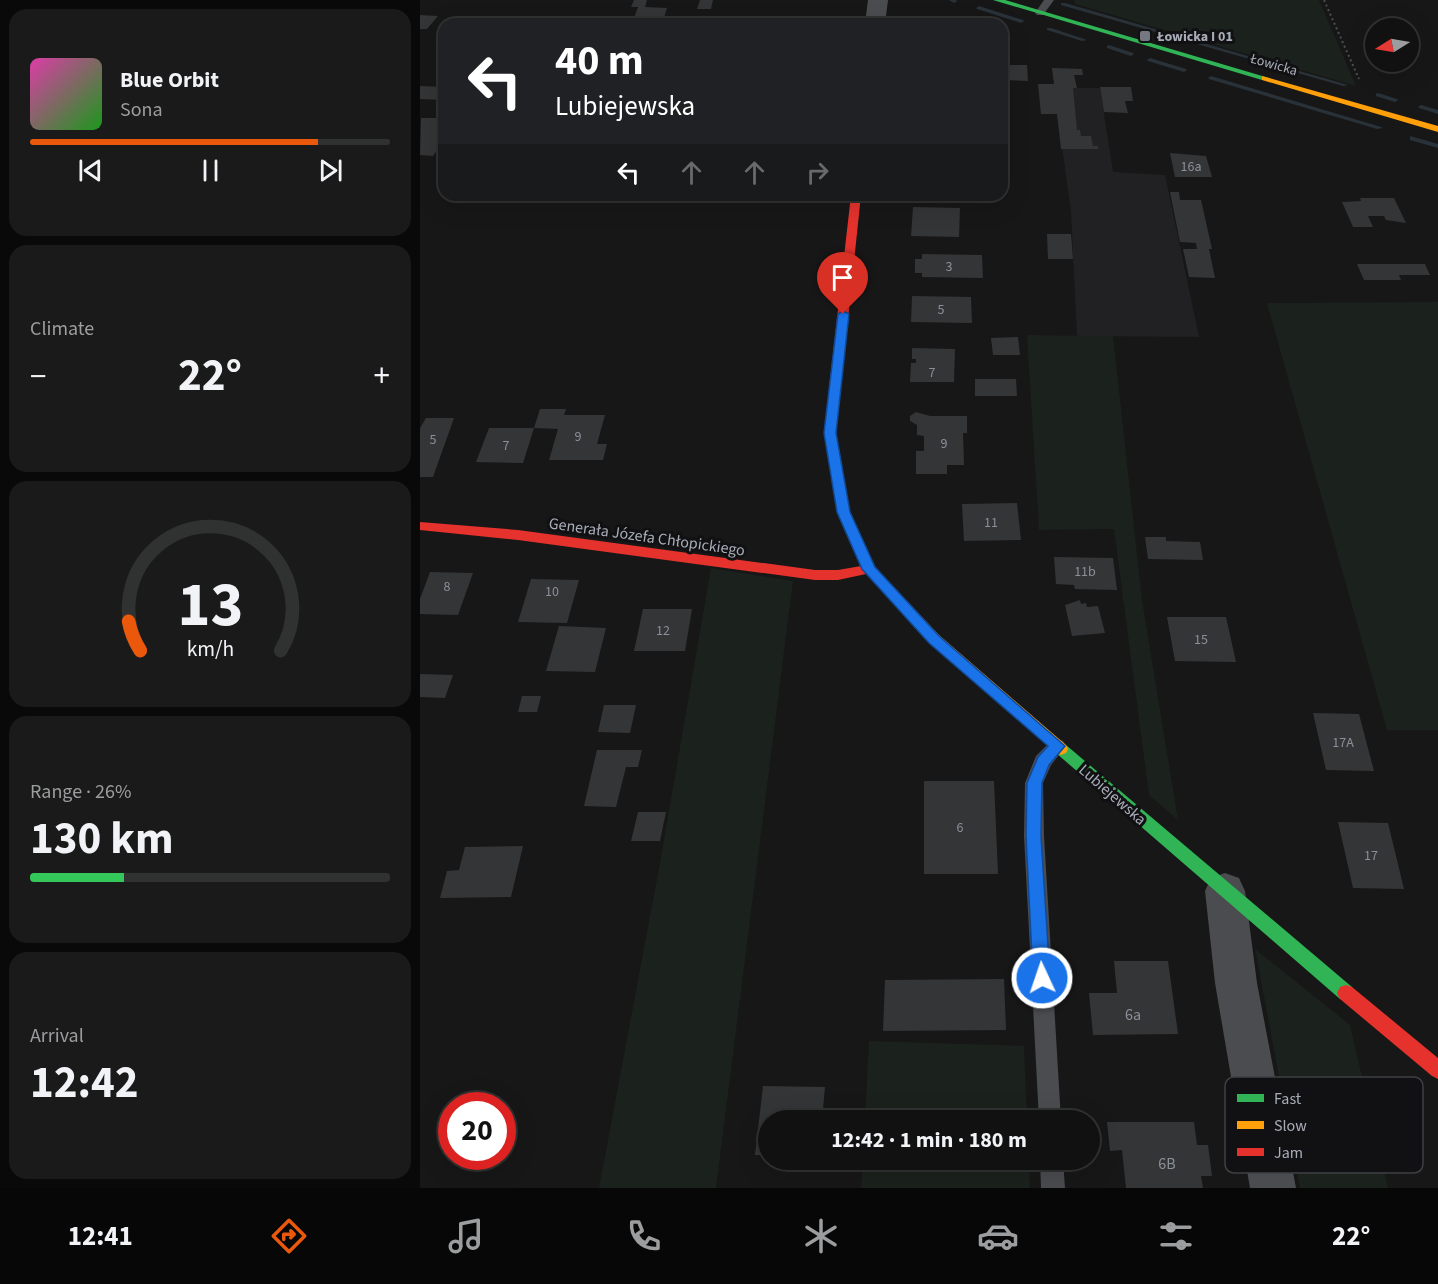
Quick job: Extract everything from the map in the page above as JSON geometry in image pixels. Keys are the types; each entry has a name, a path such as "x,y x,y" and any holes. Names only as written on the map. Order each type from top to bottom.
{"street":[{"path":"876,18 878,0"},
{"name":"Łowicka","path":"997,0 1438,129"},
{"name":"Lubiejewska","path":"855,201 830,433 844,512 869,569 934,639 1225,891 1438,1070"},
{"name":"Generała Józefa Chłopickiego","path":"420,526 518,535 815,575 838,575 869,569"},
{"path":"1225,891 1236,983 1253,1077"},
{"path":"1270,1173 1273,1188"}],"lane":[{"path":"1040,13 1049,0"},
{"path":"1049,1110 1034,836 1034,783 1043,761 1057,746"},
{"path":"1052,1170 1053,1188"}],"path":[{"path":"1324,0 1362,86 1358,106"}],"shaded area":[{"path":"1074,0 1319,0 1356,86 1075,4"},
{"path":"1054,88 1100,88 1113,172 1165,175 1199,337 1077,336 1071,212"},
{"path":"1438,302 1438,730 1387,730 1267,303"},
{"path":"1027,335 1113,336 1142,600 1178,820 1149,795 1114,529 1039,530"},
{"path":"711,568 793,581 716,1188 599,1188 660,863"},
{"path":"1255,949 1350,1025 1362,1077 1279,1077"},
{"path":"869,1041 1024,1046 1027,1110 866,1110"},
{"path":"862,1170 1029,1170 1030,1188 861,1188"},
{"path":"1297,1173 1385,1173 1388,1188 1300,1188"}],"building":[{"path":"634,0 647,0 645,7 667,8 664,18 634,18 638,7 631,7"},
{"path":"700,0 713,0 711,9 697,9"},
{"path":"420,15 438,16 427,29 420,29"},
{"path":"1008,65 1027,65 1028,81 1008,80"},
{"path":"1052,68 1082,69 1083,75 1074,75 1077,88 1073,88 1077,130 1080,130 1081,136 1091,136 1093,146 1098,146 1098,149 1061,149 1057,114 1041,114 1038,84 1054,84"},
{"path":"420,86 438,87 438,100 420,99"},
{"path":"1100,87 1131,87 1133,101 1125,101 1128,113 1104,112"},
{"path":"421,118 438,118 438,149 433,156 420,155"},
{"path":"1170,153 1206,156 1212,177 1175,177"},
{"path":"1170,192 1179,192 1180,200 1201,200 1212,249 1209,249 1215,278 1189,277 1183,249 1197,249 1196,243 1180,242"},
{"path":"1360,198 1394,198 1406,223 1386,220 1384,216 1368,216 1373,227 1353,227 1342,202 1361,201"},
{"path":"913,207 960,208 959,237 911,236"},
{"path":"1047,234 1071,234 1073,259 1048,259"},
{"path":"922,254 982,255 983,278 922,277 922,273 915,273 915,259 922,259"},
{"path":"1357,264 1425,264 1430,275 1399,275 1401,280 1364,280"},
{"path":"912,296 971,297 972,323 911,322"},
{"path":"1018,337 1020,355 993,355 991,338"},
{"path":"912,348 955,349 954,382 910,382 911,363 916,363 916,359 912,359"},
{"path":"975,379 1016,379 1017,396 975,396"},
{"path":"540,409 566,409 564,415 605,415 597,444 607,444 603,460 549,460 558,429 534,428"},
{"path":"916,412 930,416 967,416 967,433 963,433 964,465 947,465 947,474 916,474 916,451 924,451 924,436 917,435 917,425 910,421 910,416"},
{"path":"426,418 454,418 433,477 420,477 420,428"},
{"path":"489,428 534,428 523,463 476,462"},
{"path":"1017,503 1021,540 964,541 962,504"},
{"path":"1145,537 1166,537 1166,541 1200,542 1203,560 1148,559"},
{"path":"1054,557 1113,558 1117,590 1075,589 1074,585 1056,584"},
{"path":"430,572 473,573 458,615 420,614 420,599"},
{"path":"531,579 579,580 567,623 518,622"},
{"path":"1080,600 1081,604 1086,603 1087,607 1098,606 1105,633 1072,636 1065,605"},
{"path":"643,609 692,609 685,651 634,651"},
{"path":"1167,617 1226,617 1236,662 1175,661"},
{"path":"559,626 606,628 595,672 546,671"},
{"path":"420,674 453,675 445,698 420,697"},
{"path":"522,696 541,696 537,712 518,712"},
{"path":"604,705 636,705 630,733 598,732"},
{"path":"1313,713 1359,714 1374,771 1326,770"},
{"path":"597,750 642,750 638,767 626,767 616,807 584,806"},
{"path":"924,781 994,781 998,874 924,874"},
{"path":"638,812 666,812 660,841 631,841"},
{"path":"1338,822 1388,823 1404,889 1353,888"},
{"path":"523,846 511,897 440,898 447,871 459,870 465,847"},
{"path":"1114,961 1168,961 1178,1034 1093,1035 1089,993 1117,993"},
{"path":"1004,979 1006,1030 883,1031 885,980"},
{"path":"763,1086 825,1087 823,1110 760,1110"},
{"path":"1107,1122 1194,1122 1197,1145 1208,1145 1212,1176 1201,1176 1203,1188 1126,1188 1122,1150 1110,1151"},
{"path":"758,1129 758,1155 755,1155"}],"waterway":[{"path":"1063,4 1345,85"},
{"path":"979,8 1021,21"},
{"path":"1049,29 1084,40"},
{"path":"1109,47 1131,54"},
{"path":"1150,60 1184,70"},
{"path":"1211,78 1379,128"},
{"path":"1378,95 1395,100"},
{"path":"1421,107 1438,112"},
{"path":"1413,138 1438,146"}],"traffic: fast":[{"path":"997,0 1265,78"},
{"path":"1061,749 1346,993"}],"traffic: slow":[{"path":"1265,78 1438,129"},
{"path":"885,586 934,639 1061,749"}],"traffic: jam":[{"path":"855,201 830,433 844,512 869,569 885,586"},
{"path":"420,526 518,535 815,575 838,575 869,569"},
{"path":"1346,993 1438,1070"}],"place":[{"name":"Łowicka I 01","path":"1145,36"}],"route":[{"path":"843,314 830,433 844,512 869,569 934,639 1057,746 1043,761 1034,783 1034,836 1042,978"}]}
